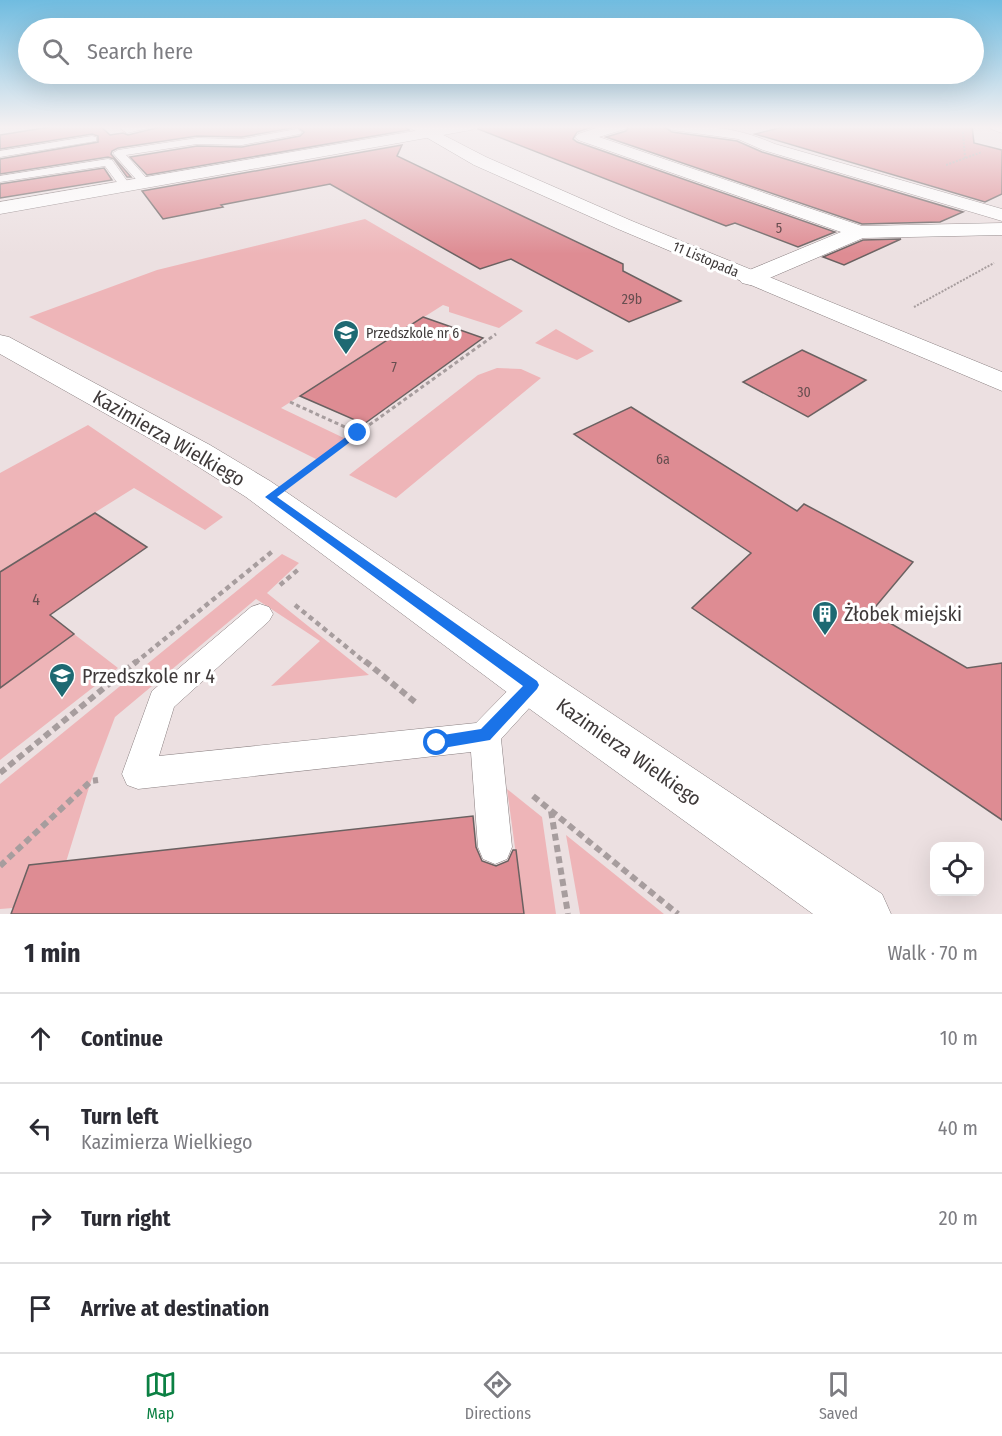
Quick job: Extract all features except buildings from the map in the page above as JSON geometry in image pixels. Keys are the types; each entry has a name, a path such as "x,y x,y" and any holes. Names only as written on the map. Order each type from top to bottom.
{"street":[{"path":"0,208 220,169"},
{"name":"11 Listopada","path":"498,169 750,278 1002,382"},
{"path":"675,169 860,232 1002,230"},
{"path":"843,169 1002,215"},
{"path":"750,278 860,232"},
{"name":"Kazimierza Wielkiego","path":"0,343 198,452 270,497 532,685 862,914"}],"lane":[{"path":"0,178 63,169"},
{"path":"113,169 126,187"},
{"path":"132,169 145,183"},
{"path":"260,614 162,700 138,774 454,741 485,735 532,685"},
{"path":"485,735 495,847"}],"path":[{"path":"910,309 998,261"},
{"path":"270,497 496,334"},
{"path":"290,402 358,433"},
{"path":"0,773 284,543"},
{"path":"0,867 91,781"},
{"path":"550,810 568,914"}],"shaded area":[{"name":"Przedszkole nr 6","path":"365,219 523,311 499,328 449,312 449,307 443,305 281,408 346,439 318,460 29,317 157,270"},
{"path":"556,329 594,351 577,360 535,343"},
{"path":"497,368 521,369 541,378 396,498 349,475 478,375"},
{"path":"88,425 223,517 205,530 134,488 0,572 0,473"},
{"path":"282,554 299,563 267,593 369,675 271,686 320,641 256,599 115,717 91,781 66,862 29,865 13,908 0,909 0,784"},
{"path":"74,634 118,668 0,760 0,688"},
{"path":"507,789 542,817 556,914 524,914"},
{"path":"566,835 664,914 580,914"}],"place":[{"name":"Przedszkole nr 6","path":"346,356"},
{"name":"Żłobek miejski","path":"825,637"},
{"name":"Przedszkole nr 4","path":"62,699"}],"route":[{"path":"358,433 270,497 532,685 485,735 437,743"}]}
